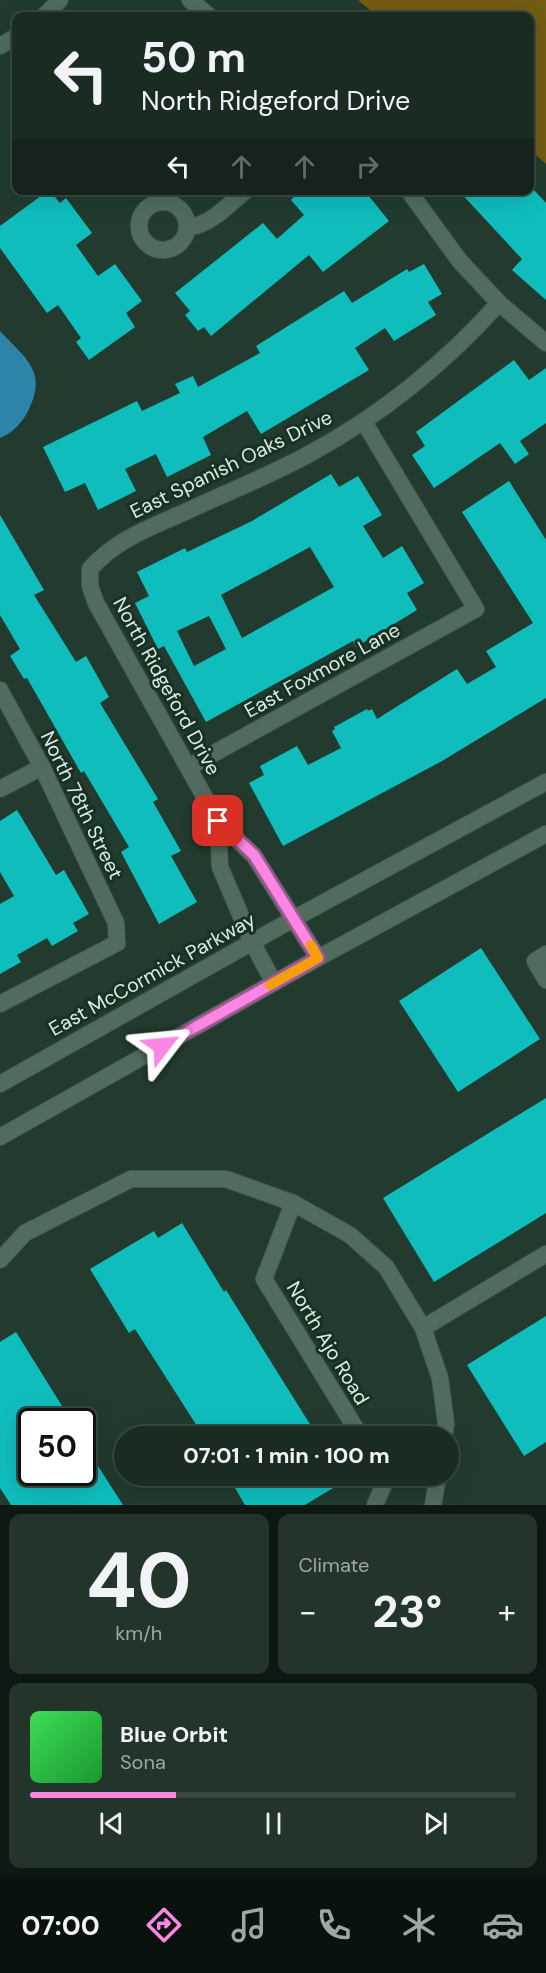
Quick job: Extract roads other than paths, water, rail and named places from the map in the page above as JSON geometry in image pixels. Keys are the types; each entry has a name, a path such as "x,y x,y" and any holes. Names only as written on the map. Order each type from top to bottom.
{"street":[{"path":"48,12 60,0"},
{"path":"190,0 204,12"},
{"path":"187,228 201,226 211,220 240,195"},
{"path":"412,195 459,260 499,303 546,343"},
{"name":"East Spanish Oaks Drive","path":"90,569 103,554 124,539 255,481 311,453 364,422 403,395 445,360 499,303"},
{"name":"East Foxmore Lane","path":"189,767 476,609 364,422"},
{"name":"North Ridgeford Drive","path":"90,569 90,586 96,603 218,821 254,855 318,958"},
{"name":"North 78th Street","path":"0,690 42,766 116,923 117,942 0,1004"},
{"path":"0,789 42,766"},
{"name":"East McCormick Parkway","path":"0,1084 295,918 546,782"},
{"name":"North Ridgeford Drive","path":"218,821 220,867 252,942 274,983"},
{"path":"0,1137 318,958 546,834"},
{"path":"546,954 535,961 546,980"},
{"path":"0,1260 25,1233 131,1179 226,1179 293,1203 350,1235 386,1267 423,1328 440,1378 446,1426"},
{"name":"North Ajo Road","path":"293,1203 264,1279 354,1426"},
{"path":"423,1328 546,1254"},
{"path":"375,1505 383,1486"},
{"path":"433,1505 436,1486"}],"water":[{"path":"0,331 25,357 35,374 36,384 34,396 24,418 17,427 0,438"}]}
